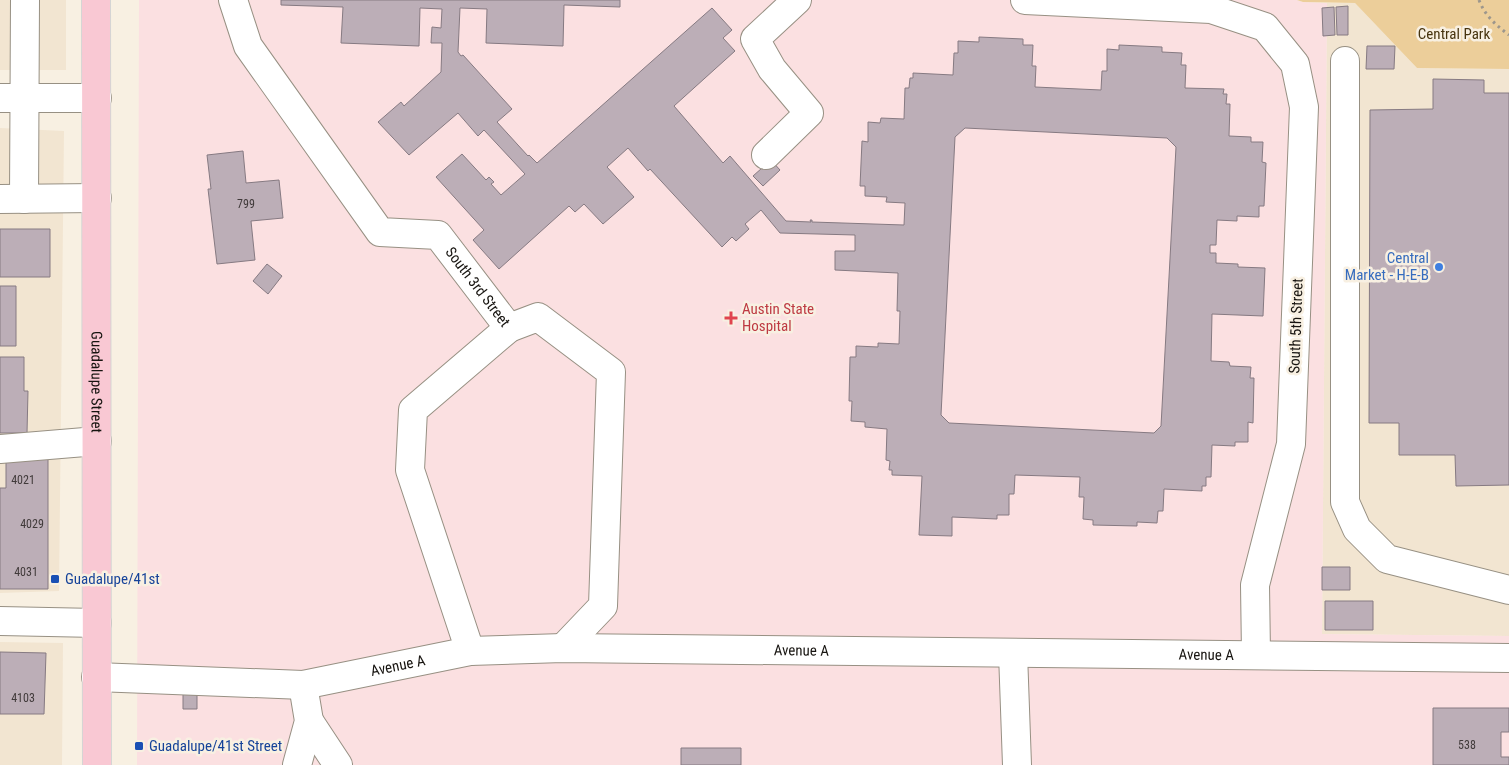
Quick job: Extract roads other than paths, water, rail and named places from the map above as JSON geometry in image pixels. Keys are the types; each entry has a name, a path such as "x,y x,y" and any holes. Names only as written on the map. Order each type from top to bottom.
{"main road":[{"name":"Guadalupe Street","path":"96,0 97,765"}],"street":[{"path":"25,0 12,98 12,199 97,198"},
{"name":"South 3rd Street","path":"233,0 248,46 380,232 438,235 509,328 413,410 410,470 470,651"},
{"path":"766,155 809,113 772,69 755,39 797,0"},
{"name":"South 5th Street","path":"1025,0 1210,9 1266,27 1295,64 1304,107 1291,444 1256,584 1256,654"},
{"path":"1345,61 1345,502 1357,529 1387,559 1509,590"},
{"path":"12,98 97,98"},
{"path":"509,328 538,317 611,372 603,606 563,648"},
{"path":"0,449 97,441"},
{"path":"0,621 97,623"},
{"name":"Avenue A","path":"96,677 303,685 470,651 563,648 1509,658"},
{"path":"1013,653 1017,765"},
{"path":"303,685 310,721 338,765"},
{"path":"297,765 310,721"}],"place":[{"name":"Central Market - H-E-B","path":"1439,267"},
{"name":"Austin State Hospital","path":"731,318"},
{"name":"Guadalupe/41st","path":"55,579"},
{"name":"Guadalupe/41st Street","path":"139,746"}],"park label":[{"name":"Central Park","path":"1454,34"}]}
